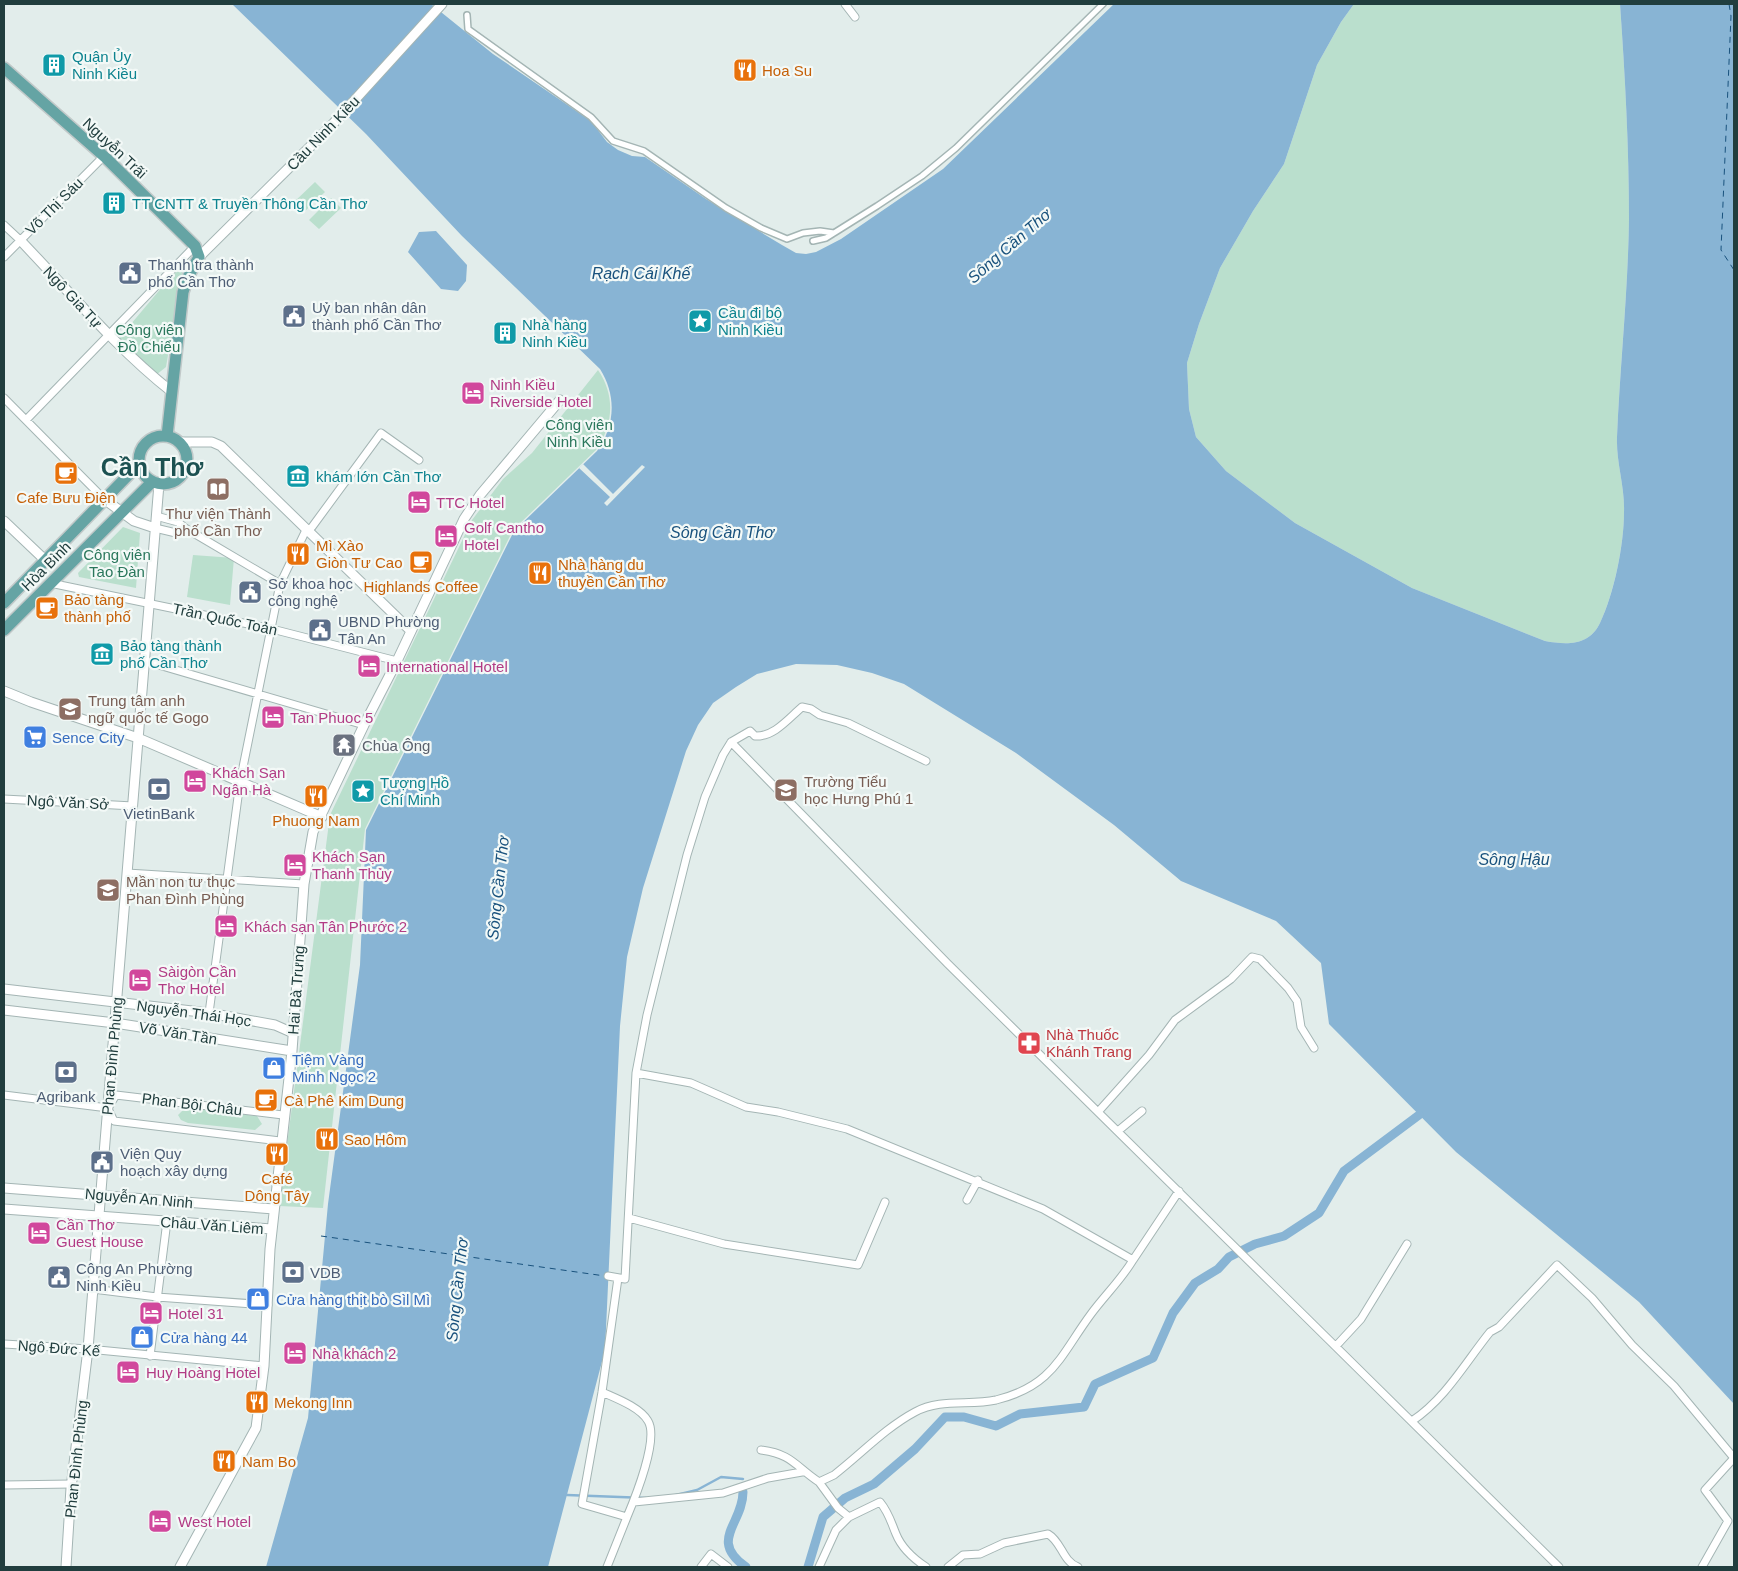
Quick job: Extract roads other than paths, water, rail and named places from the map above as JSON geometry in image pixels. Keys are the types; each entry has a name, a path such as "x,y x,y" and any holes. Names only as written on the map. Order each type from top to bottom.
{"main road":[{"name":"Nguyễn Trãi","path":"4,68 104,156 197,252"},
{"path":"167,436 183,292 197,252"},
{"path":"167,436 181,442 186,451 186,468 176,481 155,483 141,471 138,464 141,448 146,442 152,438 167,436"},
{"name":"Hòa Bình","path":"4,603 138,464"},
{"name":"Hòa Bình","path":"4,630 121,513 155,483"}],"street":[{"name":"Cầu Ninh Kiều","path":"197,252 233,226 331,126 442,4"},
{"path":"845,4 855,17"},
{"path":"813,241 826,238 922,176 956,148 1103,4"},
{"path":"467,15 468,29 591,116 613,141 644,152 726,208 775,236 787,239 803,233 834,233"},
{"name":"Võ Thị Sáu","path":"4,256 104,156"},
{"path":"4,225 20,240"},
{"name":"Ngô Gia Tự","path":"20,240 109,337 137,364 172,392"},
{"path":"26,420 197,252"},
{"path":"4,398 104,499 121,513 134,521 176,533 185,528"},
{"name":"Hai Bà Trưng","path":"180,1567 256,1428 264,1366 272,1229 280,1141 292,1051 304,884 314,832 464,519 480,495 560,400"},
{"path":"209,1013 240,782 280,584 306,530 312,527 381,433 419,460"},
{"path":"181,442 212,442 221,446 411,631"},
{"name":"Phan Đình Phùng","path":"66,1567 72,1484 88,1349 156,528 155,483"},
{"path":"156,516 178,522 280,584"},
{"path":"4,521 45,560"},
{"name":"Trần Quốc Toản","path":"50,583 272,629 397,662"},
{"path":"145,661 364,725"},
{"path":"4,691 138,738 322,817"},
{"path":"608,1276 625,1279 636,1073 646,1015 687,855 705,797 722,755 731,742 750,731 755,736 763,736 773,732 802,707 808,707 820,715 848,723 926,761"},
{"path":"731,742 948,964 1559,1567"},
{"name":"Ngô Văn Sở","path":"4,799 133,806"},
{"path":"127,873 304,884"},
{"path":"1098,1112 1149,1054 1175,1020 1231,979 1252,957 1260,959 1288,988 1297,1001 1301,1027 1314,1048"},
{"name":"Nguyễn Thái Học","path":"4,989 209,1013 275,1025 293,1033"},
{"name":"Võ Văn Tần","path":"4,1010 115,1023 292,1051"},
{"path":"636,1073 691,1083 746,1107 778,1112 847,1129 978,1180 1043,1209 1133,1260"},
{"path":"4,1095 108,1108 114,1121 280,1141"},
{"name":"Phan Bội Châu","path":"108,1108 116,1095 283,1115"},
{"path":"1118,1132 1142,1111"},
{"path":"966,1200 978,1180"},
{"name":"Nguyễn An Ninh","path":"4,1188 274,1209"},
{"path":"819,1482 834,1475 915,1412 935,1404 997,1400 1038,1383 1057,1366 1082,1326 1124,1275 1179,1191"},
{"path":"629,1218 724,1244 858,1265 885,1202"},
{"name":"Châu Văn Liêm","path":"4,1210 272,1229"},
{"path":"150,1356 167,1221"},
{"path":"1336,1346 1361,1319 1406,1244"},
{"path":"1412,1420 1431,1408 1448,1389 1490,1332 1499,1326 1557,1265 1592,1298 1632,1344 1674,1386 1734,1458 1705,1488 1706,1493 1728,1520 1702,1567"},
{"path":"618,1278 602,1392 582,1504 627,1517"},
{"path":"93,1289 157,1297 268,1305"},
{"name":"Ngô Đức Kế","path":"4,1344 88,1349 264,1366"},
{"path":"602,1392 632,1408 646,1418 649,1423 648,1454 635,1498 607,1567"},
{"path":"760,1450 788,1457 795,1462 802,1472 819,1482 836,1505 850,1517"},
{"path":"635,1498 716,1494 779,1475 802,1472"},
{"path":"4,1485 72,1484"},
{"path":"819,1567 836,1530 850,1517 880,1502 892,1519 896,1532 905,1548 926,1567"},
{"path":"948,1567 963,1555 980,1554 992,1547 1010,1541 1048,1534 1058,1544 1069,1563 1078,1567"},
{"path":"701,1567 711,1554 728,1567"}],"water":[{"path":"232,4 431,4 493,54 591,121 607,142 618,150 632,156 645,157 706,199 782,245 796,253 806,254 816,252 841,239 943,169 1114,4 1354,4 1341,22 1317,65 1284,164 1253,211 1220,268 1199,324 1187,363 1189,409 1196,437 1226,471 1295,523 1412,588 1545,641 1569,643 1584,640 1595,631 1600,623 1614,584 1624,525 1624,503 1617,437 1627,274 1629,192 1620,4 1734,4 1734,1404 1639,1302 1456,1152 1329,1024 1321,963 1276,921 1181,881 1114,825 1016,753 904,684 872,673 837,665 796,664 757,674 713,703 698,725 686,751 643,888 627,957 620,1026 605,1350 548,1567 266,1567 308,1418 328,1204 360,965 366,830 514,531 597,451 607,431 612,411 609,390 600,369 462,236 366,134"},
{"path":"436,231 467,265 466,281 458,291 441,289 408,252 419,232"}],"waterway":[{"path":"808,1567 823,1517 845,1498 874,1484 915,1449 945,1417 964,1417 996,1426 1020,1414 1084,1407 1095,1384 1153,1358 1173,1313 1195,1283 1218,1269 1229,1257 1255,1244 1284,1236 1319,1213 1344,1171 1419,1115"},
{"path":"676,1495 697,1490 721,1477 743,1479"},
{"path":"743,1492 742,1503 728,1540 729,1548 735,1557 746,1567"},
{"path":"567,1495 646,1498"}],"place":[{"name":"Quận Ủy Ninh Kiều","path":"54,65"},
{"name":"Hoa Su","path":"745,70"},
{"name":"TT CNTT & Truyền Thông Cần Thơ","path":"114,203"},
{"name":"Thanh tra thành phố Cần Thơ","path":"130,273"},
{"name":"Uỷ ban nhân dân thành phố Cần Thơ","path":"294,316"},
{"name":"Cầu đi bộ Ninh Kiều","path":"700,321"},
{"name":"Nhà hàng Ninh Kiều","path":"505,333"},
{"name":"Ninh Kiều Riverside Hotel","path":"473,393"},
{"name":"Cafe Bưu Điện","path":"66,473"},
{"name":"khám lớn Cần Thơ","path":"298,476"},
{"name":"Thư viện Thành phố Cần Thơ","path":"218,489"},
{"name":"TTC Hotel","path":"419,502"},
{"name":"Golf Cantho Hotel","path":"446,536"},
{"name":"Mì Xào Giòn Tư Cao","path":"298,554"},
{"name":"Highlands Coffee","path":"421,562"},
{"name":"Nhà hàng du thuyền Cần Thơ","path":"540,573"},
{"name":"Sở khoa học công nghệ","path":"250,592"},
{"name":"Bảo tàng thành phố","path":"47,608"},
{"name":"UBND Phường Tân An","path":"320,630"},
{"name":"Bảo tàng thành phố Cần Thơ","path":"102,654"},
{"name":"International Hotel","path":"369,666"},
{"name":"Trung tâm anh ngữ quốc tế Gogo","path":"70,709"},
{"name":"Tan Phuoc 5","path":"273,717"},
{"name":"Sence City","path":"35,737"},
{"name":"Chùa Ông","path":"344,745"},
{"name":"Khách Sạn Ngân Hà","path":"195,781"},
{"name":"VietinBank","path":"159,789"},
{"name":"Trường Tiểu học Hưng Phú 1","path":"786,790"},
{"name":"Tượng Hồ Chí Minh","path":"363,791"},
{"name":"Phuong Nam","path":"316,796"},
{"name":"Khách Sạn Thanh Thủy","path":"295,865"},
{"name":"Mần non tư thục Phan Đình Phùng","path":"108,890"},
{"name":"Khách sạn Tân Phước 2","path":"226,926"},
{"name":"Sàigòn Cần Thơ Hotel","path":"140,980"},
{"name":"Nhà Thuốc Khánh Trang","path":"1029,1043"},
{"name":"Tiệm Vàng Minh Ngọc 2","path":"274,1068"},
{"name":"Agribank","path":"66,1072"},
{"name":"Cà Phê Kim Dung","path":"266,1100"},
{"name":"Sao Hôm","path":"327,1139"},
{"name":"Café Dông Tây","path":"277,1154"},
{"name":"Viện Quy hoạch xây dựng","path":"102,1162"},
{"name":"Cần Thơ Guest House","path":"39,1233"},
{"name":"VDB","path":"293,1272"},
{"name":"Công An Phường Ninh Kiều","path":"59,1277"},
{"name":"Cửa hàng thịt bò Sìl Mì","path":"258,1299"},
{"name":"Hotel 31","path":"151,1313"},
{"name":"Cửa hàng 44","path":"142,1337"},
{"name":"Nhà khách 2","path":"295,1353"},
{"name":"Huy Hoàng Hotel","path":"128,1372"},
{"name":"Mekong Inn","path":"257,1402"},
{"name":"Nam Bo","path":"224,1461"},
{"name":"West Hotel","path":"160,1521"}],"district":[{"name":"Cần Thơ","path":"152,467"}],"water label":[{"name":"Sông Cần Thơ","path":"1009,246"},
{"name":"Rạch Cái Khế","path":"641,273"},
{"name":"Sông Cần Thơ","path":"722,532"},
{"name":"Sông Hậu","path":"1514,859"},
{"name":"Sông Cần Thơ","path":"498,888"},
{"name":"Sông Cần Thơ","path":"457,1290"}],"park label":[{"name":"Công viên Đồ Chiểu","path":"149,338"},
{"name":"Công viên Ninh Kiều","path":"579,432"},
{"name":"Công viên Tao Đàn","path":"117,562"}]}
